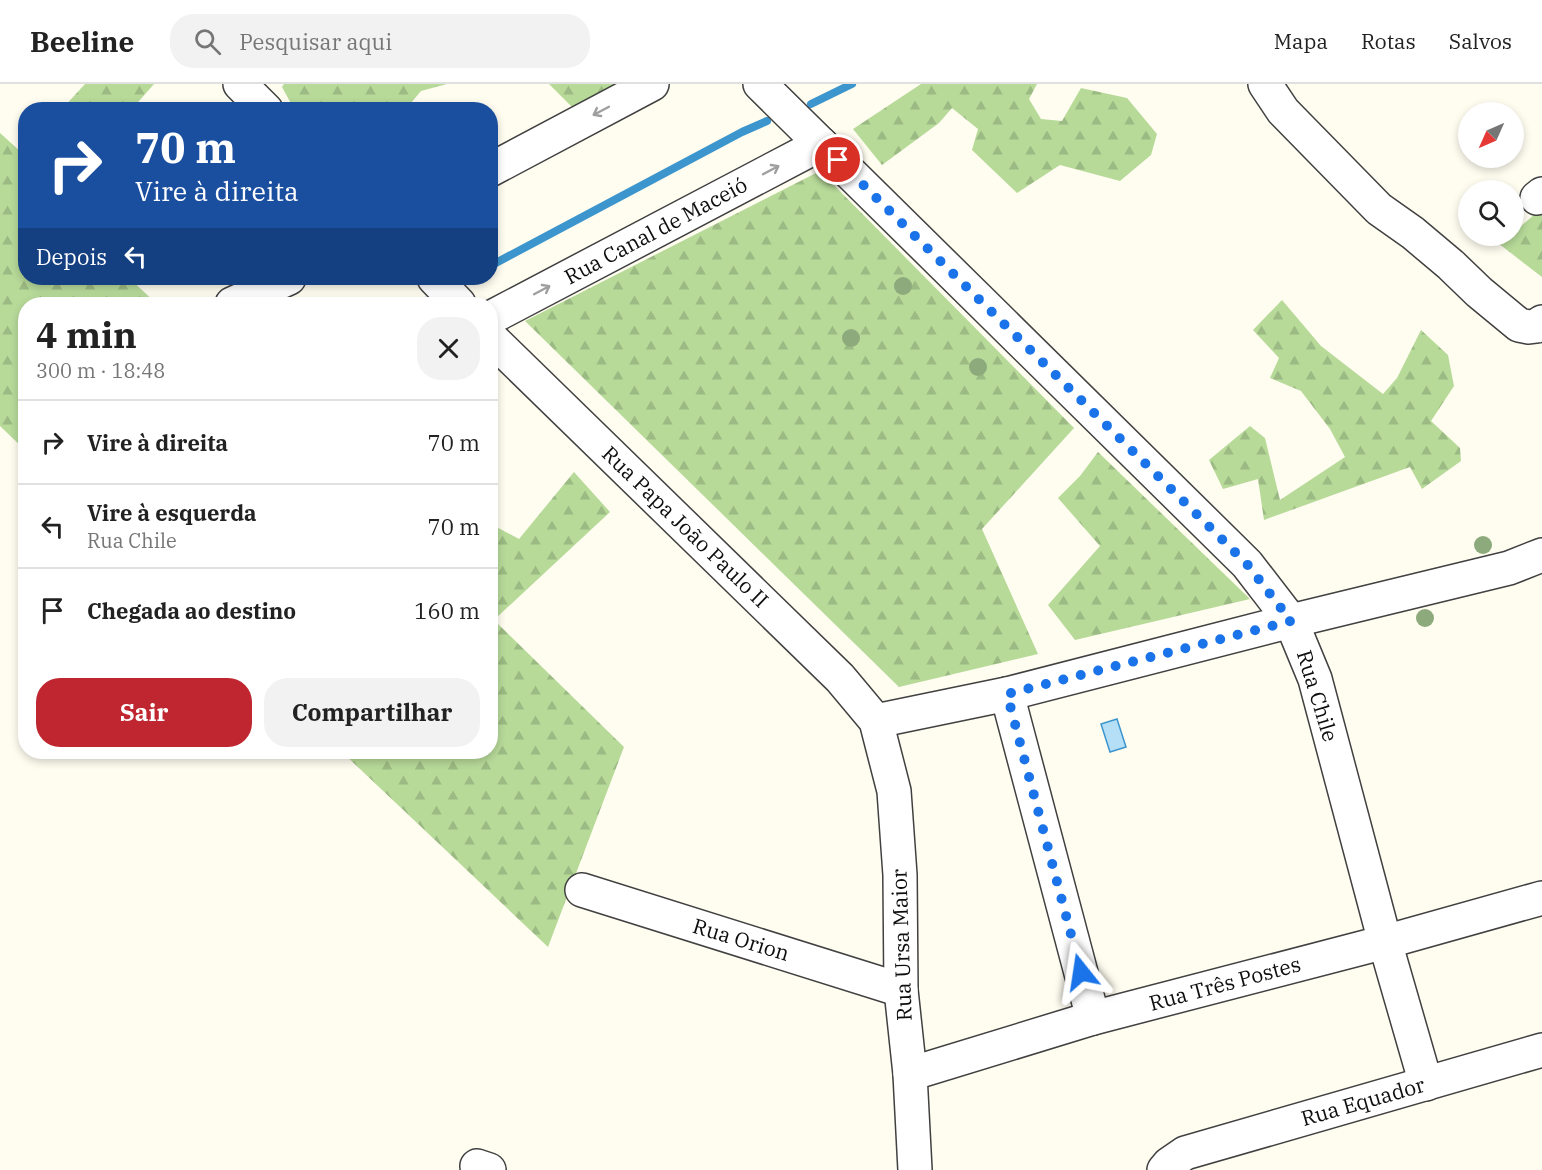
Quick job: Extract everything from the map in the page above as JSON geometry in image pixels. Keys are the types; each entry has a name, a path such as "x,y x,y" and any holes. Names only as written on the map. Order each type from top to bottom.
{"street":[{"path":"240,84 258,102"},
{"path":"498,166 652,84"},
{"name":"Rua Chile","path":"760,84 1247,564 1291,621 1315,680 1385,942 1426,1084"},
{"path":"1264,84 1284,111 1379,210 1413,233 1519,325 1537,326 1542,322"},
{"name":"Rua Canal de Maceió","path":"498,314 821,144"},
{"path":"247,297 274,285"},
{"path":"441,285 452,297"},
{"name":"Rua Papa João Paulo II","path":"498,345 840,678 876,721"},
{"path":"876,721 1007,694 1509,568 1542,555"},
{"path":"1007,694 1094,1018"},
{"name":"Rua Ursa Maior","path":"876,721 894,791 900,874 901,990 910,1074 915,1170"},
{"name":"Rua Orion","path":"582,890 901,990"},
{"name":"Rua Três Postes","path":"910,1074 1094,1018 1385,942 1542,898"},
{"name":"Rua Equador","path":"1174,1162 1542,1050"}],"green space":[{"path":"85,84 154,84 138,102 68,102"},
{"path":"284,84 447,84 421,91 412,102 290,102 282,87"},
{"path":"549,84 632,84 578,113"},
{"path":"921,84 1037,84 1029,99 1041,119 1062,121 1081,88 1127,98 1157,134 1151,155 1120,181 1060,165 1017,193 972,150 978,129 952,108 939,123 882,165 853,129"},
{"path":"0,133 18,149 18,285 137,285 149,297 18,297 18,443 0,426"},
{"path":"820,171 1074,428 982,529 1038,654 899,687 525,321"},
{"path":"1542,208 1542,277 1502,246 1524,246 1524,223"},
{"path":"1282,300 1321,346 1383,394 1397,378 1421,330 1448,355 1454,386 1431,421 1460,448 1461,461 1422,489 1410,467 1264,520 1258,479 1223,489 1209,460 1250,426 1265,438 1280,500 1345,457 1330,429 1301,391 1270,378 1279,358 1253,330"},
{"path":"1098,452 1250,599 1075,640 1048,605 1100,546 1058,498 1080,476"},
{"path":"574,472 610,512 498,616 498,528 519,539"},
{"path":"498,624 624,747 548,947 349,759 498,759"}],"water":[{"path":"1117,719 1126,747 1110,752 1101,724"}],"waterway":[{"path":"811,104 852,84"},
{"path":"498,262 742,132 767,121"}],"route":[{"path":"838,160 1247,564 1291,621 1007,694 1081,972"}]}
